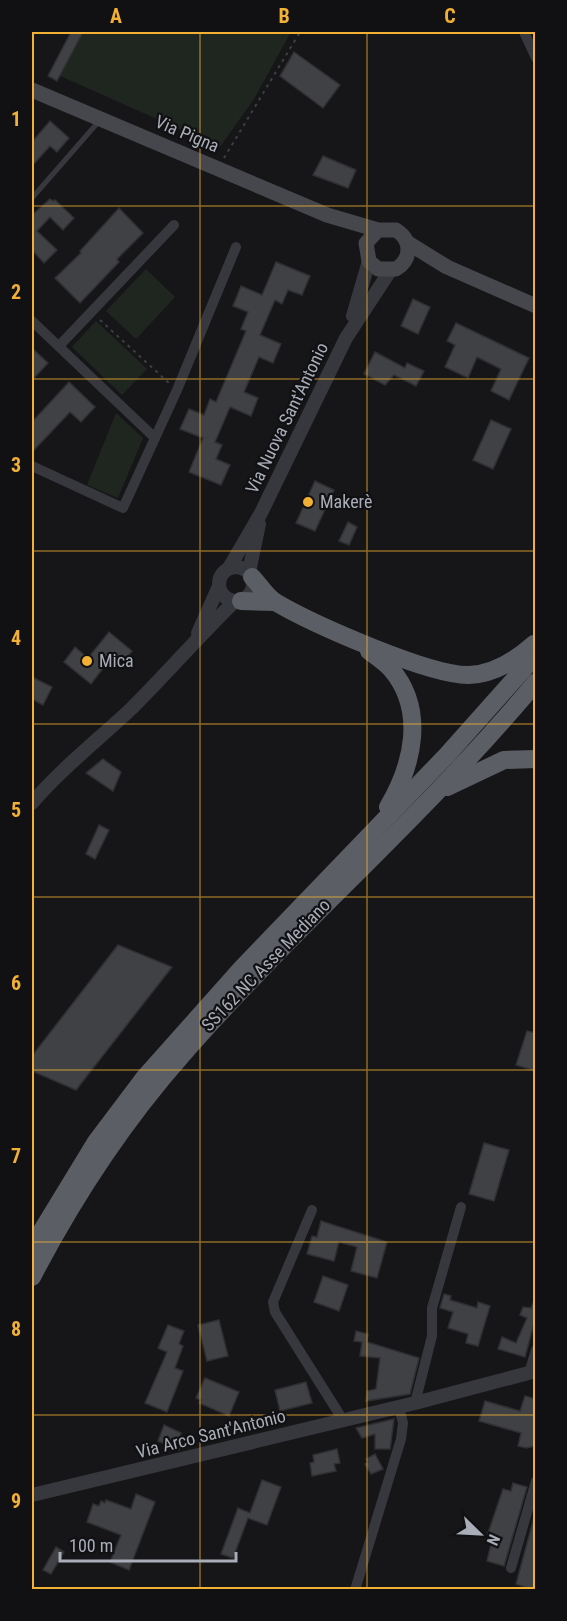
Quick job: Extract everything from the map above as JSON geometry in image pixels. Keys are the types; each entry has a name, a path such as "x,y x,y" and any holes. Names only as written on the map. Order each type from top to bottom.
{"highway":[{"path":"251,575 275,602 405,660 469,675 498,669 519,657 536,643"},
{"path":"238,601 275,602"},
{"path":"356,640 391,669 406,696 413,725 412,754 404,779 375,829"},
{"name":"SS162 NC Asse Mediano","path":"32,1276 37,1251 96,1142 145,1077 242,968 462,739 536,655"},
{"name":"SS162 NC Asse Mediano","path":"37,1251 108,1151 180,1056 301,928 434,793 536,682"},
{"path":"434,793 504,760 536,759"}],"main road":[{"name":"Via Pigna","path":"32,90 327,215 378,230 396,230 408,243 447,267 536,306"},
{"name":"Via Pigna","path":"327,215 349,230 378,269 447,267"},
{"path":"367,255 369,238 378,230"},
{"path":"396,268 408,255 408,243"}],"street":[{"path":"524,32 536,58"},
{"path":"59,346 174,225"},
{"path":"32,466 123,508 177,390 236,246"},
{"name":"Via Nuova Sant'Antonio","path":"346,338 367,255"},
{"name":"Via Nuova Sant'Antonio","path":"195,640 219,586 221,575 229,568 261,513 346,338 396,268"},
{"path":"32,321 155,438"},
{"name":"Via Nuova Sant'Antonio","path":"32,803 58,773 164,677 195,640 238,601 250,594 261,513"},
{"path":"229,568 240,567 251,575"},
{"path":"219,586 224,597 238,601"},
{"path":"415,1403 432,1336 432,1308 461,1207"},
{"path":"312,1210 273,1302 275,1312 343,1420"},
{"name":"Via Arco Sant'Antonio","path":"32,1496 399,1407 532,1372 536,1350"},
{"path":"355,1590 400,1440 403,1423 399,1407"},
{"path":"511,1568 536,1481"}],"lane":[{"path":"32,198 101,119"}],"path":[{"path":"218,168 300,32"},
{"path":"92,312 177,390"}],"shaded area":[{"path":"83,32 291,32 254,99 220,147 60,76"},
{"path":"146,269 175,297 136,339 106,311"},
{"path":"96,321 147,369 122,395 72,347"},
{"path":"116,413 143,438 118,498 87,485"}],"building":[{"path":"71,32 83,32 57,81 48,76"},
{"path":"294,52 340,85 323,108 280,76"},
{"path":"50,121 69,138 57,152 50,146 32,166 32,142"},
{"path":"323,156 356,170 348,188 313,175"},
{"path":"50,199 55,200 74,218 63,230 50,217 37,231 57,250 44,263 32,250 32,215"},
{"path":"119,208 143,233 117,259 119,262 80,303 55,278 81,253 80,251"},
{"path":"276,262 310,276 302,295 288,290 282,304 275,300 260,335 281,344 273,363 259,357 244,392 258,398 251,416 230,407 215,442 222,445 216,459 230,465 221,485 189,472 203,438 180,429 189,409 204,415 210,399 216,402 246,331 241,329 248,312 233,306 241,286 262,295"},
{"path":"413,299 430,307 418,334 401,326"},
{"path":"456,323 529,358 509,400 491,391 501,369 477,357 468,378 445,367 455,345 447,341"},
{"path":"32,348 48,363 32,380"},
{"path":"375,352 405,368 407,363 424,371 416,386 394,375 385,385 364,374"},
{"path":"69,382 95,407 81,422 70,412 32,452 32,422"},
{"path":"491,420 511,429 493,469 473,460"},
{"path":"315,481 334,490 315,531 296,523"},
{"path":"348,522 357,527 349,545 339,541"},
{"path":"109,632 132,651 120,667 110,659 91,684 64,662 75,647 88,658"},
{"path":"32,677 52,687 43,705 32,699"},
{"path":"103,759 121,772 113,791 86,773"},
{"path":"99,825 109,830 95,859 86,854"},
{"path":"118,945 172,967 76,1090 32,1071 32,1056"},
{"path":"527,1031 536,1033 536,1071 516,1065"},
{"path":"484,1143 509,1150 494,1201 469,1194"},
{"path":"321,1221 387,1242 377,1278 351,1271 357,1247 339,1242 334,1261 307,1254 312,1236 317,1237"},
{"path":"323,1276 348,1285 339,1311 314,1302"},
{"path":"444,1294 451,1296 450,1300 477,1308 478,1302 490,1306 478,1346 466,1343 468,1334 448,1328 453,1312 440,1308"},
{"path":"533,1303 536,1304 536,1316 525,1357 498,1349 502,1337 516,1343 527,1318 520,1315 523,1307 531,1308"},
{"path":"219,1320 228,1356 207,1361 198,1325"},
{"path":"168,1325 184,1331 179,1344 183,1346 175,1368 183,1371 167,1412 145,1403 167,1352 158,1348"},
{"path":"356,1331 368,1334 367,1342 419,1358 410,1394 366,1401 367,1391 376,1389 380,1358 360,1356 362,1342 354,1341"},
{"path":"205,1378 239,1392 229,1416 199,1403 201,1400 196,1398"},
{"path":"306,1382 312,1403 280,1411 275,1390"},
{"path":"525,1396 536,1399 536,1446 526,1448 518,1446 521,1433 479,1421 485,1401 520,1411"},
{"path":"394,1419 390,1449 375,1449 375,1434 362,1438 356,1428"},
{"path":"164,1425 181,1433 179,1450 158,1441"},
{"path":"337,1449 340,1463 334,1464 336,1471 312,1476 310,1463 314,1462 313,1455"},
{"path":"375,1454 383,1469 371,1474 365,1464 368,1462 366,1459"},
{"path":"262,1480 281,1487 267,1525 248,1518 233,1558 221,1554 238,1508 250,1513"},
{"path":"513,1483 527,1487 504,1566 487,1561 492,1540 486,1539 503,1489 511,1491"},
{"path":"136,1494 155,1502 129,1570 110,1562 121,1535 87,1522 93,1504 99,1506 101,1501 105,1503 106,1500 131,1509"},
{"path":"536,1510 536,1590 533,1590 516,1584"},
{"path":"56,1547 64,1552 51,1574 43,1570"}],"place":[{"name":"Makerè","path":"308,502"},
{"name":"Mica","path":"87,661"}]}
